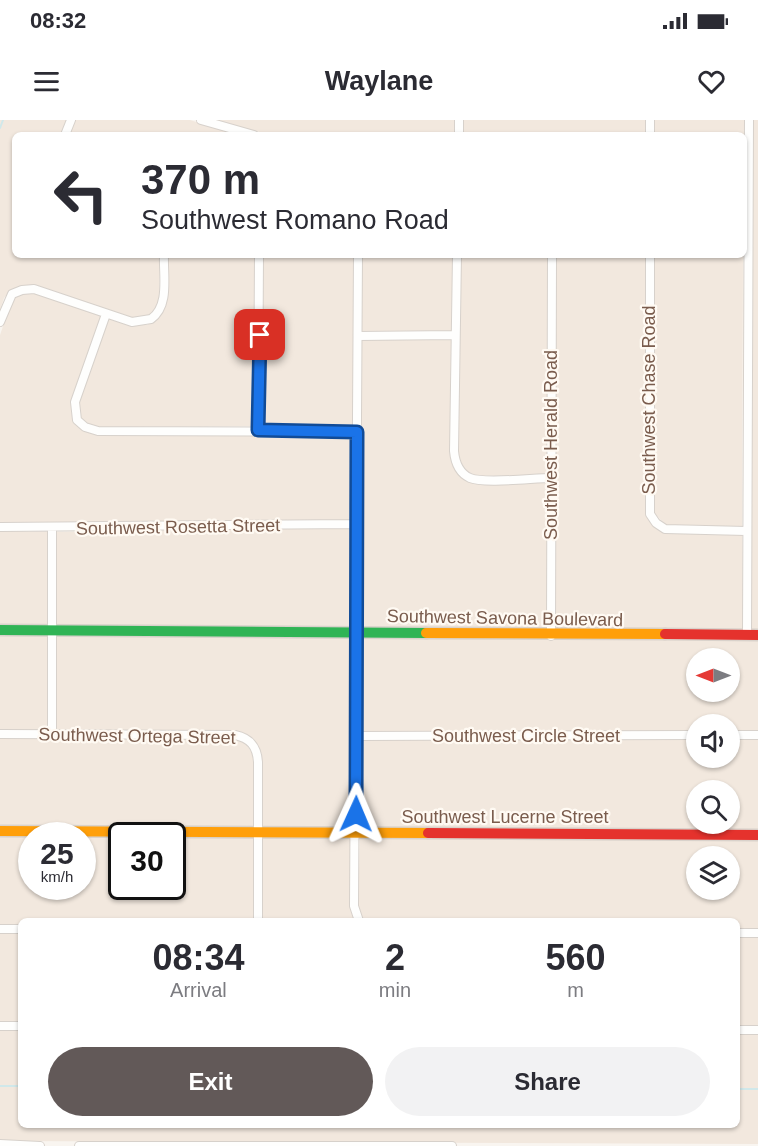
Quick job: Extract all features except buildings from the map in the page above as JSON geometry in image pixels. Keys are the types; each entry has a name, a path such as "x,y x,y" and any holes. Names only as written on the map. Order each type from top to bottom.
{"street":[{"path":"201,120 243,132"},
{"path":"749,120 746,531 753,635"},
{"path":"0,322 7,302 17,292 34,289 106,314 139,322 157,316 163,301 164,258"},
{"path":"358,258 355,524 357,736 354,906 358,918"},
{"path":"457,258 454,451 459,469 477,480 551,478"},
{"name":"Southwest Herald Road","path":"551,636 552,258"},
{"name":"Southwest Chase Road","path":"650,258 650,514 656,523 665,529 746,531"},
{"path":"258,430 260,259"},
{"path":"106,314 75,402 76,415 80,424 98,431 357,432"},
{"path":"358,336 455,335"},
{"name":"Southwest Rosetta Street","path":"0,527 355,524"},
{"path":"52,528 52,734"},
{"name":"Southwest Savona Boulevard","path":"0,630 357,632 551,636 753,635"},
{"name":"Southwest Ortega Street","path":"0,734 235,735 246,738 253,744 258,762 258,832"},
{"name":"Southwest Circle Street","path":"357,736 686,735"},
{"path":"740,735 758,735"},
{"name":"Southwest Lucerne Street","path":"0,831 758,835"},
{"path":"258,832 258,918"},
{"path":"0,929 18,929"},
{"path":"740,933 758,933"},
{"path":"0,1026 18,1026"},
{"path":"740,1030 758,1030"},
{"path":"0,1144 40,1146"},
{"path":"80,1146 452,1146"}],"shaded area":[{"path":"0,120 66,120 62,132 12,132 12,258 160,258 159,300 156,309 149,316 133,318 35,286 22,286 10,291 4,298 0,310"},
{"path":"75,120 190,120 228,132 70,132"},
{"path":"213,120 455,120 455,132 259,132"},
{"path":"463,120 646,120 646,132 463,132"},
{"path":"654,120 745,120 745,132 654,132"},
{"path":"753,120 758,120 758,632 751,632 750,531"},
{"path":"168,258 255,258 254,426 99,427 87,424 81,418 79,402 109,319 132,325 147,325 159,318 163,312 168,293"},
{"path":"263,258 354,258 353,428 262,426"},
{"path":"362,258 453,258 451,331 362,332"},
{"path":"461,258 548,258 547,475 477,476 466,471 460,463 458,451"},
{"path":"556,258 646,258 646,515 652,525 665,533 742,535 743,632 555,632"},
{"path":"654,258 743,258 742,528 667,526 654,513"},
{"path":"23,293 37,294 101,316 71,401 72,416 77,426 98,434 353,435 351,521 0,524 0,335 11,303 15,297"},
{"path":"362,339 451,339 450,451 456,470 468,481 547,482 547,632 361,629"},
{"path":"351,528 353,629 56,628 56,532"},
{"path":"0,531 48,532 48,628 0,626"},
{"path":"0,633 48,635 48,731 0,730"},
{"path":"56,635 353,636 352,830 262,829 262,754 252,738 242,733 56,731"},
{"path":"361,636 758,639 758,732 740,732 740,714 686,714 686,732 361,732"},
{"path":"0,737 234,738 244,741 254,756 254,829 186,828 186,822 108,822 108,828 96,828 96,822 18,822 18,827 0,827"},
{"path":"686,739 686,768 740,768 740,739 758,739 758,831 740,831 740,780 686,780 686,831 360,830 361,740"},
{"path":"0,834 18,834 18,900 96,900 96,835 108,835 108,900 186,900 186,835 254,836 254,918 18,918 18,926 0,926"},
{"path":"262,836 352,837 350,906 354,918 262,918"},
{"path":"360,837 758,838 758,930 740,930 740,918 363,918 358,906"},
{"path":"0,933 18,933 18,1022 0,1022"},
{"path":"740,937 758,937 758,1027 740,1027"},
{"path":"0,1029 18,1029 18,1128 740,1128 740,1034 758,1034 758,1144 0,1141"}],"waterway":[{"path":"0,128 3,120"},
{"path":"0,1086 18,1086"},
{"path":"740,1089 758,1089"}],"traffic: fast":[{"path":"0,630 426,633"}],"traffic: slow":[{"path":"426,633 665,634"},
{"path":"0,831 428,833"}],"traffic: jam":[{"path":"665,634 758,635"},
{"path":"428,833 758,835"}],"route":[{"path":"260,335 258,430 357,432 356,814"}]}
